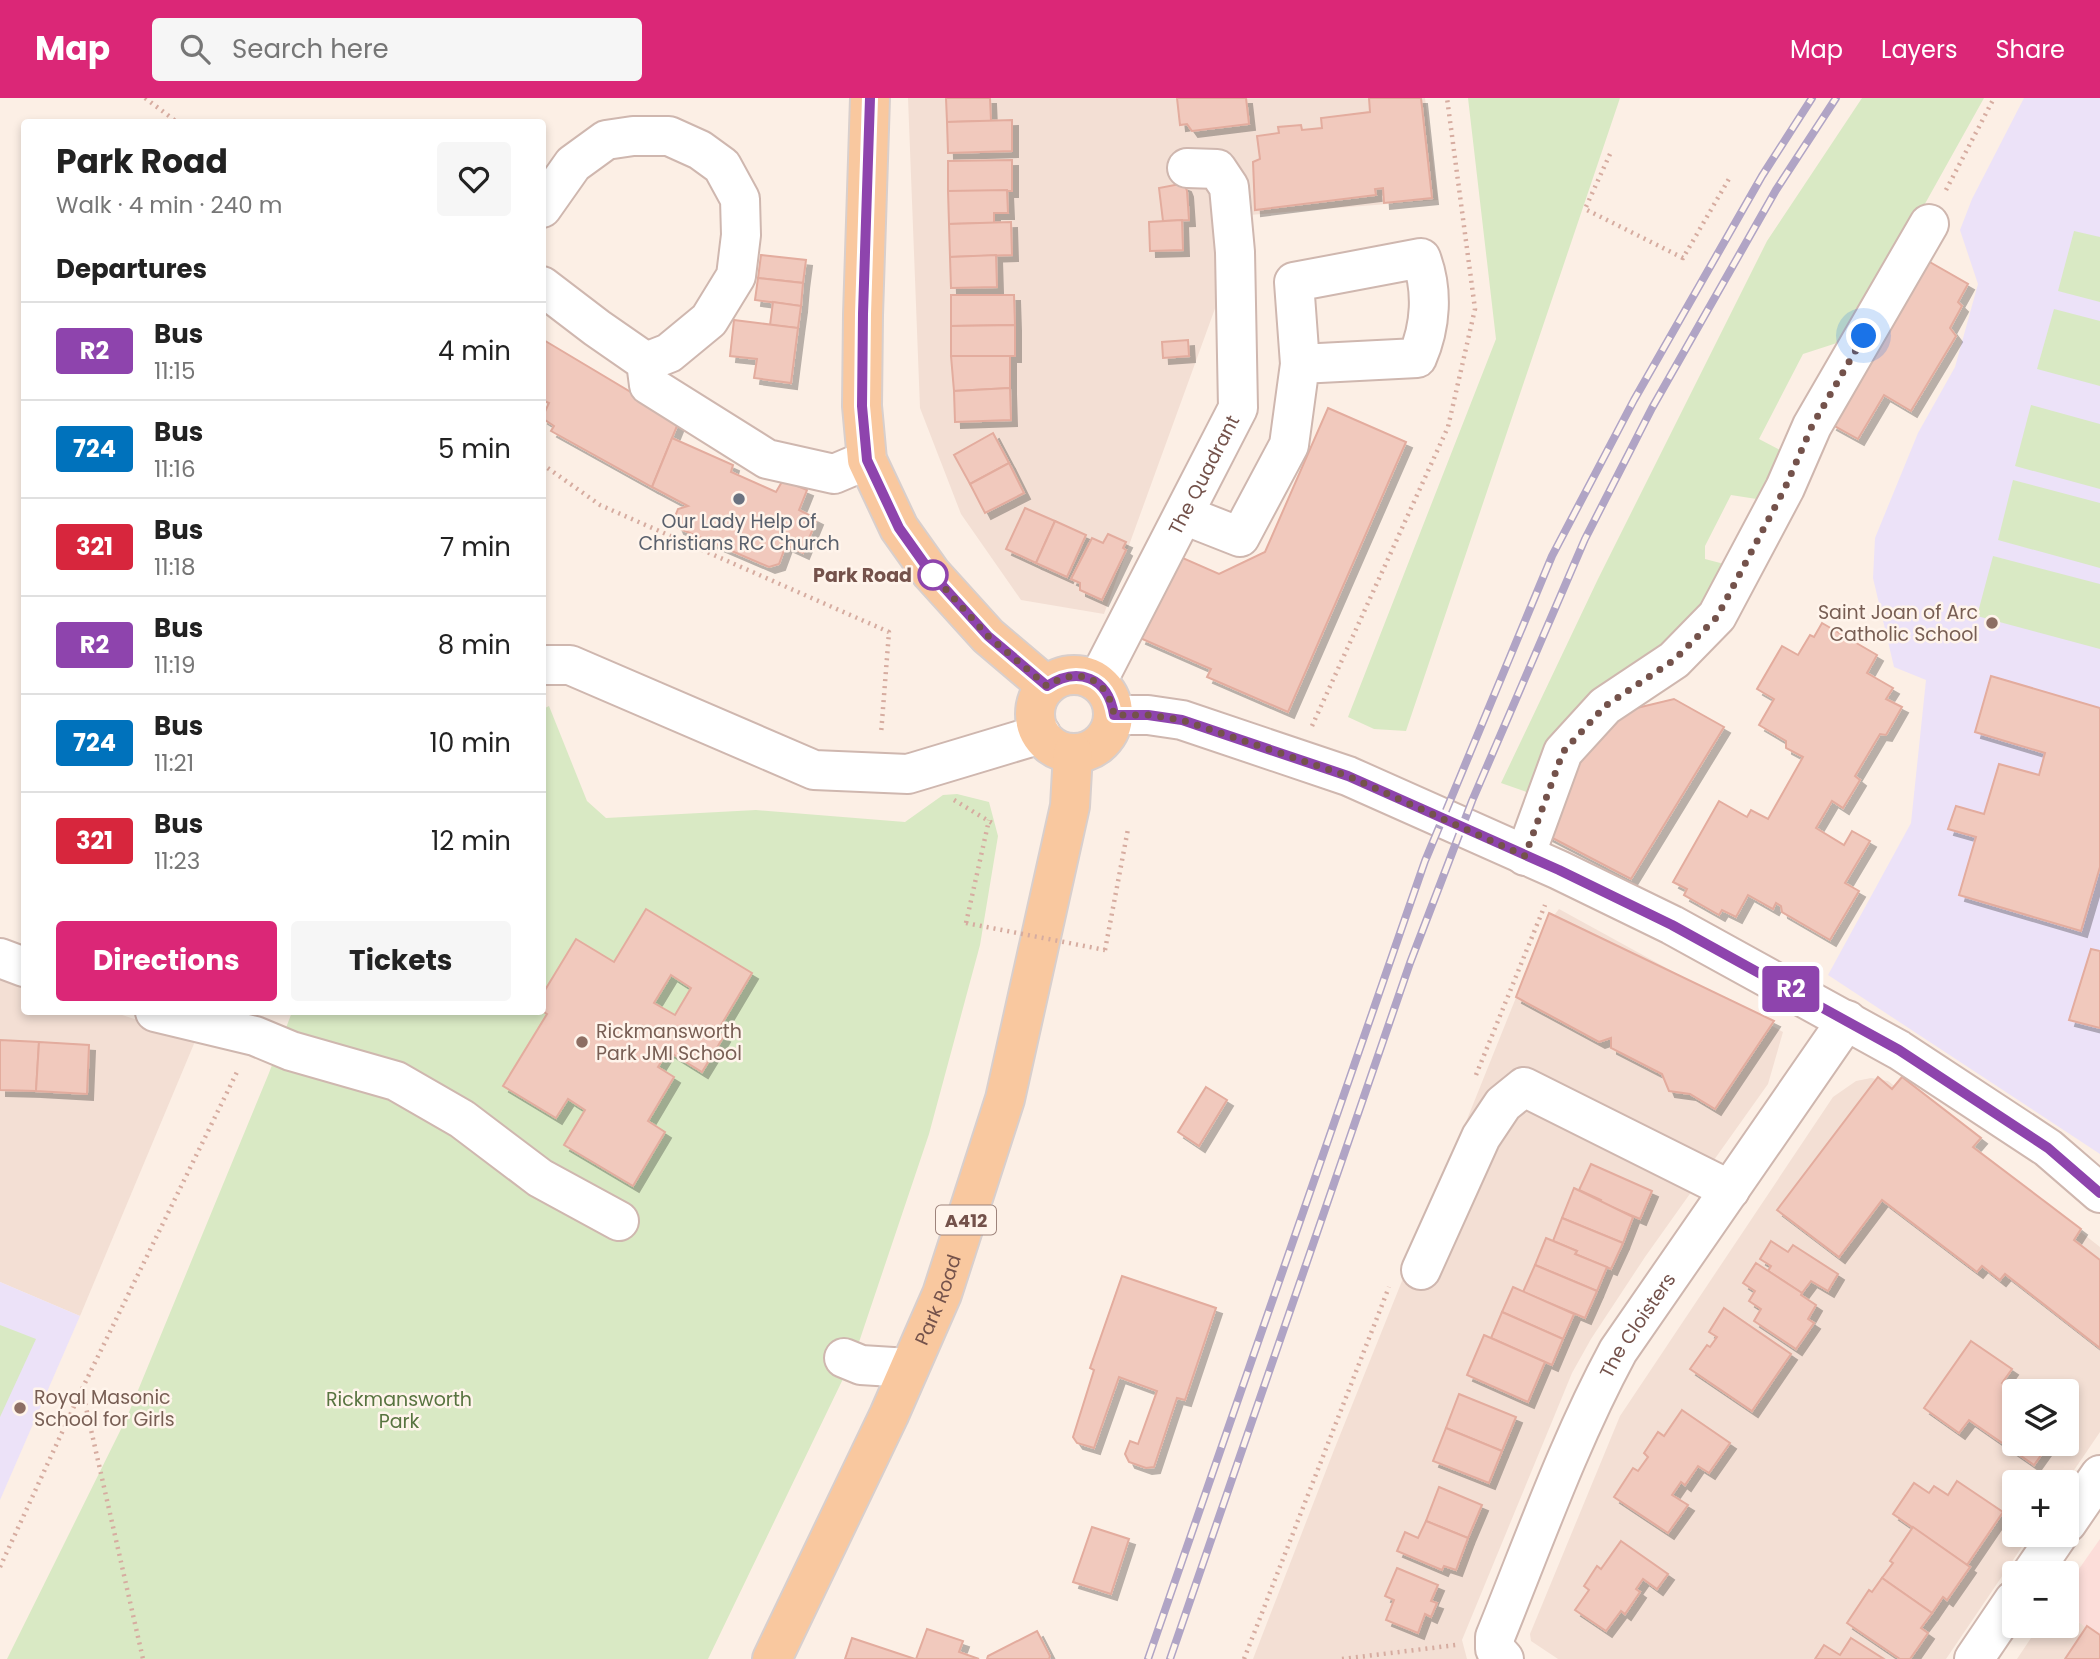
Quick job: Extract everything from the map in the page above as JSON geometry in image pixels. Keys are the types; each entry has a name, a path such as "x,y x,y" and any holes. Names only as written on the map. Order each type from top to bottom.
{"main road":[{"path":"870,98 862,406 867,460 899,528 931,573 988,636 1047,686"},
{"path":"1085,676 1105,698 1112,727 1097,747 1073,753 1060,751 1049,744 1036,722 1036,709 1047,686 1059,678 1085,676"},
{"name":"Park Road","path":"772,1659 942,1294 1005,1099 1070,806 1073,753"}],"street":[{"path":"546,202 573,164 607,140 633,136 669,136 700,150 722,166 740,199 741,235 736,276 709,320 669,352 646,362"},
{"name":"The Quadrant","path":"1105,698 1184,515 1238,408 1235,251 1229,187 1217,169 1187,169"},
{"path":"1525,856 1563,752 1605,706 1674,660 1717,617 1785,488 1812,426 1929,224"},
{"path":"546,289 646,362 649,385 766,459 834,474 867,460"},
{"path":"1184,515 1240,537 1289,445 1300,364"},
{"path":"546,665 570,665 814,770 908,774 1041,734"},
{"path":"1105,698 1148,715 1182,720 1348,776 1672,925 1899,1050 2048,1148 2100,1193"},
{"path":"0,958 21,966"},
{"path":"182,1015 259,1024 291,1051 396,1081 462,1119 540,1178 619,1221"},
{"name":"The Cloisters","path":"1499,1648 1584,1419 1618,1351 1847,1020"},
{"path":"1421,1270 1481,1137 1503,1104 1524,1087 1730,1190"},
{"path":"844,1358 861,1365 909,1368"},
{"path":"2079,1506 2100,1475"},
{"path":"1975,1659 2002,1618"}],"path":[{"path":"145,98 173,119"},
{"path":"1296,759 1448,427 1475,309 1447,98"},
{"path":"1929,224 1994,98"},
{"path":"1610,154 1585,209 1683,258 1730,177"},
{"path":"546,467 600,505 889,632 879,759 908,774"},
{"path":"992,822 989,819 966,923 1105,950 1128,829"},
{"path":"0,1567 82,1389 259,1024"},
{"path":"82,1389 143,1659"},
{"path":"1342,1659 1465,1644 1499,1648"}],"shaded area":[{"path":"908,98 1425,98 1438,200 1249,215 1104,614 1021,600 961,514 920,408"},
{"name":"Saint Joan of Arc Catholic School","path":"2024,98 2100,98 2100,1154 1828,975 1911,823 1926,680 1894,667 1873,578 1875,538 1918,433 1955,367 1978,284 1960,230 1972,199"},
{"path":"1559,909 1783,1032 1768,1084 1645,1257 1572,1373 1462,1640 1467,1659 1253,1659 1544,928"},
{"path":"0,975 21,981 21,1015 122,1015 196,1039 80,1316 0,1282"},
{"path":"1871,1078 1888,1081 2100,1247 2100,1432 2074,1470 2002,1470 2002,1547 2022,1547 2012,1561 2002,1561 2002,1576 1946,1659 1558,1659 1531,1641 1530,1634 1620,1416 1833,1097 1856,1081"},
{"name":"Royal Masonic School for Girls","path":"0,1282 80,1316 0,1500"},
{"path":"2100,1539 2100,1638 2079,1622 2079,1569"},
{"path":"2079,1622 2100,1638 2100,1659 2017,1659 2031,1638 2079,1638"}],"green space":[{"path":"1468,98 1620,98 1406,731 1374,729 1348,717 1496,339"},
{"path":"1862,98 1984,98 1888,270 1843,341 1803,354 1759,439 1784,452 1763,500 1731,495 1705,546 1705,559 1728,565 1716,609 1658,646 1606,686 1532,794 1501,783 1598,579 1767,241"},
{"path":"2074,231 2100,237 2100,302 2058,291"},
{"path":"2054,309 2100,321 2100,386 2037,369"},
{"path":"2031,405 2100,424 2100,489 2015,466"},
{"path":"2013,480 2100,503 2100,568 1998,540"},
{"path":"1993,556 2100,584 2100,649 1977,616"},
{"name":"Rickmansworth Park","path":"549,706 587,801 606,818 756,810 905,822 943,795 957,794 989,802 998,836 980,945 929,1134 855,1354 708,1659 7,1659 127,1417 291,1015 546,1015 546,708"},
{"path":"0,1325 36,1339 0,1417"}],"building":[{"path":"946,98 990,98 991,121 947,122"},
{"path":"1177,98 1246,98 1249,124 1192,131 1187,124 1180,125"},
{"path":"1369,98 1421,98 1432,198 1384,203 1383,188 1375,189 1376,195 1255,210 1253,162 1260,159 1257,136 1279,133 1278,127 1301,125 1302,130 1322,128 1321,118 1370,112"},
{"path":"1012,120 1012,151 948,153 947,122"},
{"path":"1012,160 1012,191 948,191 948,161"},
{"path":"1180,184 1185,186 1187,191 1189,220 1163,221 1159,188"},
{"path":"1007,190 1008,213 994,213 994,223 949,224 948,191"},
{"path":"1182,220 1183,250 1150,251 1149,222"},
{"path":"1011,222 1012,255 950,257 949,224"},
{"path":"761,255 806,260 803,283 758,278"},
{"path":"996,255 997,287 951,288 950,257"},
{"path":"1921,257 1968,284 1958,302 1962,306 1950,328 1956,336 1911,411 1884,395 1858,439 1831,424"},
{"path":"758,278 803,283 801,306 755,300"},
{"path":"951,295 1014,295 1015,325 951,326"},
{"path":"773,302 801,306 798,328 770,325"},
{"path":"734,320 798,328 791,383 754,378 757,359 730,356"},
{"path":"1015,325 1015,356 951,356 951,326"},
{"path":"1188,340 1189,356 1163,358 1162,342"},
{"path":"546,341 679,421 652,487 551,431 554,426 546,421 549,403 546,402"},
{"path":"951,356 1010,356 1010,388 954,391"},
{"path":"1010,388 1011,420 955,422 954,391"},
{"path":"1328,408 1406,442 1288,712 1207,677 1211,669 1140,638 1176,555 1219,574 1265,552"},
{"path":"993,433 1009,463 970,484 954,455"},
{"name":"Our Lady Help of Christians RC Church","path":"672,438 733,465 731,472 776,492 783,480 807,490 799,510 817,519 803,553 786,545 779,564 769,567 678,528 674,519 678,509 688,506 652,487"},
{"path":"1009,463 1024,493 985,513 970,484"},
{"path":"1025,508 1055,521 1036,563 1006,549"},
{"path":"1055,521 1086,535 1067,577 1036,563"},
{"path":"1108,534 1126,542 1123,548 1126,550 1102,600 1080,590 1080,583 1071,579 1092,538 1103,543"},
{"path":"1822,623 1877,655 1867,673 1893,688 1886,699 1902,707 1886,735 1880,734 1855,776 1860,780 1843,808 1832,801 1816,828 1844,845 1852,831 1870,841 1845,883 1859,891 1830,940 1782,912 1781,906 1776,903 1773,909 1748,895 1736,917 1722,910 1719,915 1684,895 1687,889 1673,882 1719,801 1747,817 1751,810 1768,819 1803,757 1786,748 1786,741 1759,725 1774,699 1757,689 1782,646 1798,655 1810,635 1814,637"},
{"path":"1991,676 2100,708 2100,867 2081,931 1959,895 1976,837 1948,829 1956,806 1984,814 1999,764 2039,775 2045,753 1975,732"},
{"path":"1674,699 1724,727 1631,879 1541,832 1603,722 1616,713"},
{"path":"646,909 752,973 717,1032 724,1036 702,1072 668,1051 658,1067 674,1077 648,1121 665,1132 633,1186 564,1145 585,1110 568,1099 556,1118 503,1086 547,1014 546,988 576,939 614,962","holes":["671,975 691,988 675,1015 654,1003"]},
{"path":"1549,913 1774,1021 1715,1109 1690,1094 1669,1091 1662,1074 1611,1048 1611,1038 1599,1042 1516,997"},
{"path":"2091,949 2100,951 2100,1028 2069,1020"},
{"path":"0,1040 39,1042 36,1091 0,1090"},
{"path":"39,1042 89,1045 87,1094 36,1091"},
{"path":"1878,1077 1892,1089 1902,1077 1981,1138 1973,1147 2081,1229 2074,1240 2100,1260 2100,1348 2005,1274 2000,1280 1982,1266 1977,1272 1882,1200 1839,1257 1777,1210"},
{"path":"1206,1087 1227,1100 1199,1146 1178,1132"},
{"path":"1591,1164 1652,1191 1640,1219 1579,1190"},
{"path":"1574,1188 1633,1217 1623,1243 1562,1218"},
{"path":"1562,1218 1623,1243 1611,1269 1575,1254 1577,1251 1553,1241"},
{"path":"1546,1238 1607,1267 1597,1291 1535,1265"},
{"path":"1771,1241 1788,1252 1793,1245 1838,1274 1828,1291 1811,1281 1802,1293 1768,1271 1771,1266 1760,1259"},
{"path":"1756,1263 1816,1305 1808,1319 1814,1323 1796,1349 1754,1321 1761,1309 1749,1301 1755,1291 1743,1283"},
{"path":"1535,1265 1597,1291 1585,1318 1523,1292"},
{"path":"1122,1276 1216,1308 1185,1400 1177,1398 1154,1467 1146,1468 1129,1462 1125,1454 1130,1441 1138,1444 1157,1391 1119,1377 1094,1448 1077,1443 1073,1437 1094,1370 1090,1368"},
{"path":"1513,1287 1574,1314 1563,1339 1502,1312"},
{"path":"1724,1308 1791,1354 1752,1411 1690,1369 1707,1345 1710,1347 1717,1337 1709,1332"},
{"path":"1502,1312 1563,1339 1552,1365 1491,1338"},
{"path":"1484,1335 1545,1362 1528,1402 1467,1375"},
{"path":"1971,1341 2012,1369 2002,1379 2002,1443 1969,1420 1959,1433 1924,1408"},
{"path":"1459,1394 1516,1417 1502,1451 1446,1428"},
{"path":"1682,1410 1730,1443 1709,1473 1698,1466 1685,1485 1681,1482 1672,1495 1688,1505 1668,1533 1614,1497 1633,1468 1638,1471 1648,1457 1644,1453 1658,1432 1664,1436"},
{"path":"1446,1428 1502,1451 1489,1483 1433,1461"},
{"path":"2021,1456 2040,1456 2034,1465"},
{"path":"1957,1481 2002,1511 1967,1565 1893,1514 1914,1483 1929,1493 1934,1486 1948,1495"},
{"path":"1439,1487 1482,1505 1468,1538 1426,1521"},
{"path":"1426,1521 1468,1538 1456,1570 1444,1566 1442,1570 1397,1551 1405,1532 1418,1538"},
{"path":"1092,1527 1129,1539 1111,1594 1073,1582"},
{"path":"1913,1527 1970,1567 1947,1600 1943,1597 1932,1613 1882,1578"},
{"path":"1621,1541 1668,1574 1657,1589 1643,1579 1636,1589 1640,1592 1625,1614 1621,1611 1606,1631 1575,1610 1589,1590 1584,1586 1597,1566 1601,1569"},
{"path":"1397,1568 1438,1585 1431,1601 1437,1603 1431,1617 1425,1614 1418,1633 1386,1620 1394,1600 1385,1596"},
{"path":"1882,1578 1932,1613 1921,1628 1928,1633 1910,1659 1900,1659 1847,1623 1869,1590 1872,1592"},
{"path":"2087,1626 2100,1635 2100,1659 2065,1659"},
{"path":"927,1629 963,1641 959,1652 979,1659 916,1659"},
{"path":"1037,1631 1050,1656 1049,1659 987,1659 988,1656"},
{"path":"852,1638 915,1659 845,1659"},
{"path":"1851,1638 1884,1659 1815,1659 1824,1645 1840,1655"}],"railway":[{"path":"1148,1659 1425,861 1552,556 1634,400 1762,176 1812,98"},
{"path":"1170,1659 1410,963 1472,801 1585,539 1652,408 1776,190 1836,98"}],"bus line":[{"name":"R2","path":"870,98 862,406 867,460 899,528 931,573 988,636 1047,686 1059,678 1072,675 1085,676 1097,682 1106,691 1114,715 1148,715 1182,720 1348,776 1559,870 1672,925 1899,1050 2048,1148 2100,1193"}],"place":[{"name":"Our Lady Help of Christians RC Church","path":"739,499"},
{"name":"Park Road","path":"933,575"},
{"name":"Saint Joan of Arc Catholic School","path":"1992,623"},
{"name":"Rickmansworth Park JMI School","path":"582,1042"},
{"name":"Royal Masonic School for Girls","path":"20,1408"}],"route":[{"path":"933,575 931,573 988,636 1047,686 1059,678 1085,676 1106,691 1114,715 1148,715 1182,720 1322,767 1348,776 1525,856 1563,752 1605,706 1674,660 1717,617 1785,488 1812,426 1864,336"}]}
